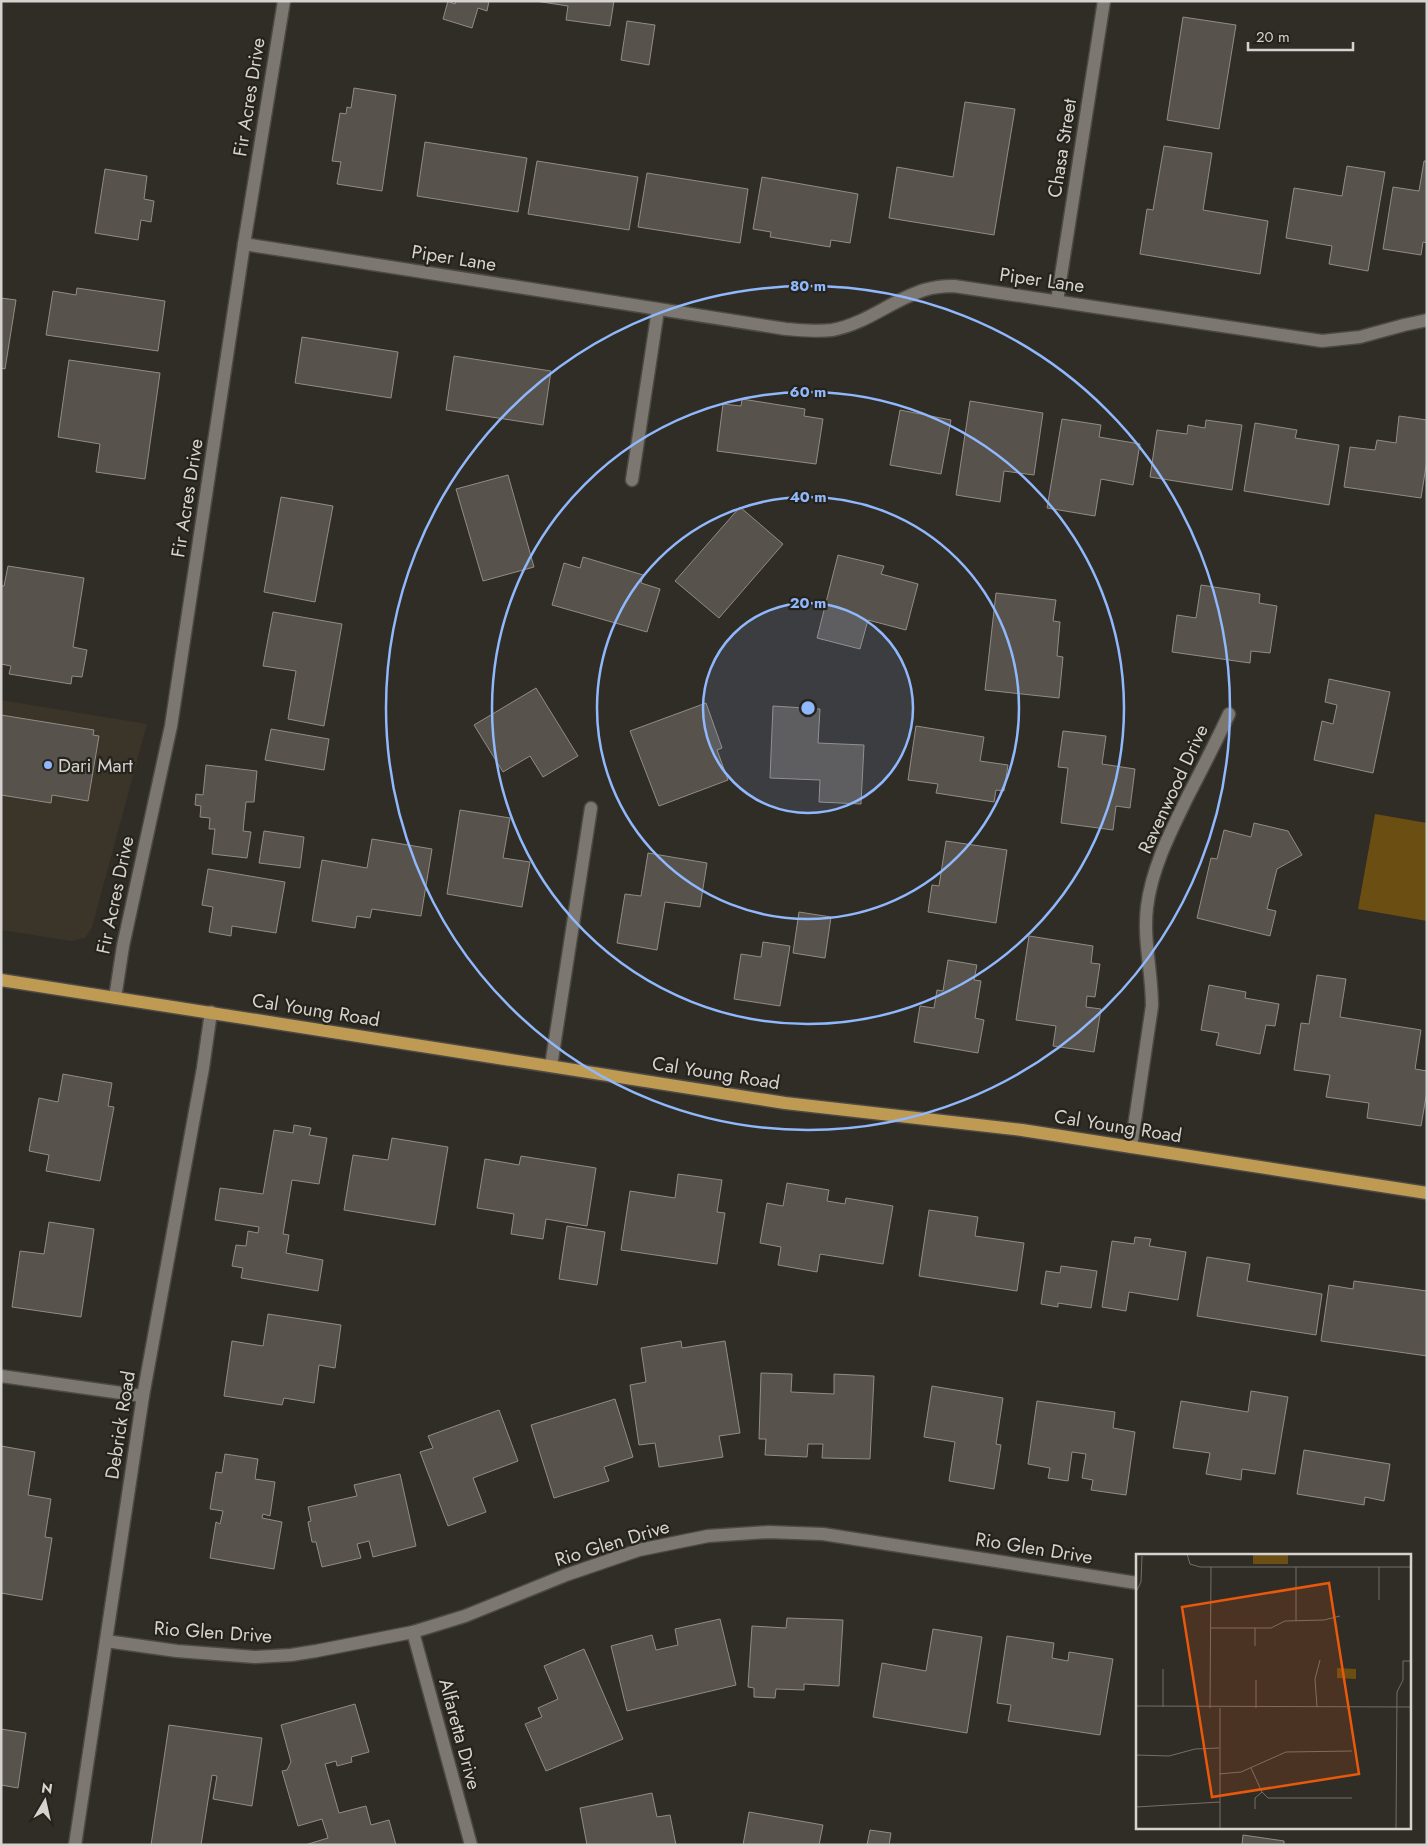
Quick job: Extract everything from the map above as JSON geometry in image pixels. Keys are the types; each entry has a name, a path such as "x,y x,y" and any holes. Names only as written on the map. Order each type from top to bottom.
{"main road":[{"name":"Cal Young Road","path":"1,980 785,1103 1022,1130 1427,1193"}],"street":[{"name":"Fir Acres Drive","path":"115,998 123,946 171,726 244,244 284,1"},
{"name":"Chasa Street","path":"1057,301 1104,1"},
{"name":"Piper Lane","path":"244,244 658,310 786,329 812,331 833,330 859,321 923,290 954,286 1322,341 1360,337 1427,320"},
{"path":"632,480 658,310"},
{"name":"Ravenwood Drive","path":"1131,1147 1152,1006 1146,928 1151,888 1162,851 1173,826 1229,714"},
{"path":"551,1066 591,808"},
{"name":"Debrick Road","path":"75,1845 143,1396 203,1068 211,1012"},
{"path":"1,1376 143,1396"},
{"name":"Rio Glen Drive","path":"106,1641 177,1651 255,1657 291,1655 316,1651 413,1632 465,1616 566,1575 639,1550 708,1536 737,1533 786,1532 823,1534 1136,1583"},
{"name":"Alfaretta Drive","path":"413,1632 471,1845"}],"shaded area":[{"path":"1,700 147,724 92,927 85,938 71,941 1,930"},
{"path":"1375,814 1427,823 1427,921 1358,909"}],"building":[{"path":"448,1 455,4 456,1 489,1 487,11 478,8 472,28 443,19"},
{"path":"535,1 614,1 610,26 566,20 568,6"},
{"path":"1183,17 1236,25 1219,129 1167,120"},
{"path":"627,21 655,25 649,65 621,60"},
{"path":"354,88 396,95 382,191 337,184 341,162 332,161 340,113 346,114 347,107 351,108"},
{"path":"965,102 1015,109 994,235 889,218 897,167 953,177"},
{"path":"425,142 527,158 518,212 417,196"},
{"path":"1164,146 1212,153 1203,210 1268,221 1260,274 1140,254 1147,209 1153,210"},
{"path":"537,161 638,177 629,230 528,214"},
{"path":"1424,161 1427,161 1427,243 1423,242 1421,255 1383,249 1393,187 1419,191"},
{"path":"1347,166 1385,172 1368,271 1329,264 1332,246 1286,238 1294,188 1342,196"},
{"path":"105,169 147,176 144,199 154,201 151,222 141,220 138,240 95,233"},
{"path":"647,173 748,189 740,243 638,227"},
{"path":"762,177 858,194 850,243 831,240 830,247 770,237 771,232 753,229"},
{"path":"77,288 165,301 158,351 46,335 53,291 76,295"},
{"path":"1,298 16,300 5,369 1,368"},
{"path":"302,337 398,352 391,398 295,383"},
{"path":"454,356 551,371 543,425 446,410"},
{"path":"69,360 160,373 145,479 96,472 100,444 58,437"},
{"path":"742,399 805,409 804,416 823,419 816,464 717,451 723,404 741,406"},
{"path":"970,401 1043,413 1034,475 1004,471 1000,502 956,495"},
{"path":"900,410 951,420 941,474 890,465"},
{"path":"1399,416 1427,420 1427,460 1421,498 1344,487 1350,447 1375,450 1377,440 1396,443"},
{"path":"1062,419 1101,425 1099,437 1140,444 1133,485 1101,479 1095,516 1047,508"},
{"path":"1206,420 1242,425 1232,490 1150,477 1157,430 1187,434 1188,425 1205,428"},
{"path":"1255,423 1297,430 1295,438 1339,445 1329,505 1244,491"},
{"path":"508,475 534,567 483,581 456,489"},
{"path":"281,497 333,506 315,602 264,592"},
{"path":"740,507 783,544 719,618 675,581"},
{"path":"838,555 884,566 881,574 918,584 906,630 868,620 860,649 817,638"},
{"path":"583,557 643,575 641,583 660,589 647,632 552,605 564,563 580,568"},
{"path":"8,566 84,578 73,647 87,650 82,677 72,676 71,684 9,674 11,666 1,664 1,586 4,586"},
{"path":"1201,585 1260,594 1259,603 1277,606 1270,653 1251,651 1250,663 1172,652 1177,615 1196,618"},
{"path":"996,593 1056,600 1053,621 1060,622 1057,656 1063,657 1059,698 985,690"},
{"path":"273,612 342,624 324,726 288,719 296,671 263,666"},
{"path":"1329,679 1390,692 1373,773 1314,760 1322,721 1333,724 1337,705 1325,702"},
{"path":"536,688 578,756 543,777 530,756 503,772 474,725"},
{"path":"706,703 722,748 717,750 728,780 659,806 630,731"},
{"path":"773,706 820,709 818,743 864,745 861,804 819,802 820,780 770,778"},
{"name":"Dari Mart","path":"1,715 94,730 93,735 99,736 88,801 52,795 51,803 1,795"},
{"path":"916,726 984,737 980,761 1008,765 1004,791 996,790 994,802 936,793 938,784 908,780"},
{"path":"271,729 329,739 324,770 265,760"},
{"path":"1063,731 1106,736 1102,764 1135,769 1130,808 1116,806 1113,830 1061,823 1068,768 1058,767"},
{"path":"206,765 257,771 254,802 246,802 243,831 251,832 247,858 212,854 215,829 209,829 210,818 200,817 201,806 195,805 196,794 203,795"},
{"path":"460,810 510,818 503,858 530,862 522,907 447,894"},
{"path":"1254,823 1288,831 1302,855 1277,869 1267,909 1276,911 1270,936 1197,918 1211,858 1217,859 1224,830 1251,837"},
{"path":"264,831 304,837 300,868 259,863"},
{"path":"372,839 432,849 421,916 372,909 370,918 357,916 355,928 312,921 322,860 367,868"},
{"path":"946,841 1007,850 996,923 928,912 932,885 939,886"},
{"path":"648,853 707,863 700,907 665,902 657,950 617,943 625,894 641,896"},
{"path":"208,869 285,882 276,933 232,926 231,936 209,932 213,907 202,905"},
{"path":"799,912 831,917 825,958 793,953"},
{"path":"1029,936 1093,946 1091,963 1100,964 1095,997 1087,996 1086,1007 1101,1009 1094,1052 1053,1046 1056,1026 1016,1020"},
{"path":"763,942 790,946 780,1006 734,999 741,954 761,957"},
{"path":"948,960 977,965 974,980 981,981 975,1018 984,1020 978,1053 914,1042 920,1006 934,1008 937,990 943,991"},
{"path":"1317,975 1346,979 1340,1017 1421,1030 1415,1069 1427,1071 1427,1091 1421,1126 1367,1118 1369,1103 1326,1097 1330,1075 1294,1070 1301,1023 1309,1024"},
{"path":"1209,985 1246,992 1245,998 1279,1004 1275,1026 1266,1025 1260,1054 1216,1045 1219,1033 1201,1030"},
{"path":"63,1074 112,1083 108,1106 114,1107 100,1181 46,1171 49,1155 29,1151 39,1098 58,1102"},
{"path":"294,1125 311,1128 309,1135 327,1138 319,1184 292,1180 283,1234 289,1235 286,1253 323,1260 318,1291 241,1278 243,1268 232,1266 236,1245 246,1246 248,1231 258,1233 259,1227 215,1220 220,1188 263,1194 274,1130 293,1133"},
{"path":"392,1138 448,1147 435,1225 344,1210 353,1155 388,1160"},
{"path":"521,1156 596,1168 587,1226 546,1219 543,1239 511,1234 514,1214 477,1208 485,1159 519,1165"},
{"path":"678,1174 722,1180 717,1212 725,1213 717,1264 621,1250 630,1191 675,1198"},
{"path":"787,1183 829,1190 827,1201 845,1204 846,1198 893,1206 883,1264 820,1254 817,1272 778,1265 781,1247 760,1243 767,1203 783,1206"},
{"path":"929,1210 978,1217 975,1236 1024,1243 1017,1291 919,1276"},
{"path":"49,1222 94,1229 81,1317 12,1307 20,1251 44,1254"},
{"path":"567,1226 605,1232 597,1285 559,1279"},
{"path":"1135,1237 1151,1239 1149,1246 1186,1252 1178,1300 1129,1292 1126,1311 1102,1307 1112,1241 1134,1244"},
{"path":"1207,1257 1250,1264 1247,1281 1322,1294 1316,1335 1197,1316"},
{"path":"1061,1266 1097,1271 1091,1308 1058,1303 1058,1307 1041,1304 1046,1271 1060,1273"},
{"path":"1354,1281 1427,1291 1427,1356 1321,1341 1329,1285 1353,1289"},
{"path":"268,1314 341,1325 335,1368 319,1365 314,1403 284,1398 282,1405 224,1396 232,1341 263,1346"},
{"path":"681,1341 682,1348 725,1341 740,1433 719,1436 723,1457 659,1467 655,1443 639,1445 630,1385 646,1382 641,1348"},
{"path":"761,1373 792,1374 791,1392 834,1394 834,1374 874,1376 870,1459 822,1458 823,1444 808,1444 807,1457 765,1455 766,1439 759,1439"},
{"path":"932,1386 1003,1398 996,1444 1001,1445 994,1489 949,1481 955,1442 924,1437"},
{"path":"1251,1391 1288,1397 1275,1474 1242,1469 1241,1480 1206,1474 1210,1453 1173,1448 1181,1401 1248,1412"},
{"path":"615,1399 633,1457 604,1467 609,1481 554,1498 531,1425"},
{"path":"1037,1401 1115,1412 1113,1428 1135,1432 1126,1495 1091,1490 1093,1480 1082,1478 1086,1454 1072,1452 1068,1481 1048,1478 1050,1468 1028,1464"},
{"path":"499,1410 518,1461 473,1478 486,1512 448,1526 420,1452 433,1448 428,1436"},
{"path":"1,1446 35,1452 28,1495 51,1499 45,1537 52,1538 42,1600 1,1593"},
{"path":"1304,1450 1390,1464 1384,1501 1365,1497 1364,1505 1297,1494"},
{"path":"225,1454 258,1459 255,1479 275,1482 270,1516 263,1514 262,1518 282,1522 274,1569 210,1558 216,1522 220,1524 223,1511 210,1509 216,1472 222,1473"},
{"path":"400,1474 416,1546 373,1557 369,1541 357,1544 361,1558 322,1567 316,1542 312,1542 308,1522 311,1521 308,1507 357,1496 354,1485"},
{"path":"787,1618 843,1620 839,1686 804,1684 804,1690 776,1689 775,1698 754,1697 754,1688 748,1687 752,1626 786,1628"},
{"path":"720,1619 736,1685 627,1711 611,1646 652,1635 656,1650 678,1645 675,1629"},
{"path":"933,1629 982,1637 967,1733 873,1717 882,1663 926,1671"},
{"path":"1007,1636 1054,1643 1052,1658 1068,1661 1069,1652 1113,1659 1100,1735 1008,1721 1011,1705 997,1703"},
{"path":"584,1649 623,1739 546,1771 525,1724 542,1717 538,1708 558,1699 544,1666"},
{"path":"355,1704 369,1752 351,1757 352,1762 337,1766 336,1761 325,1764 339,1813 366,1806 371,1825 389,1820 396,1845 305,1845 328,1838 322,1819 298,1826 282,1771 287,1770 291,1762 281,1725"},
{"path":"169,1725 262,1738 252,1806 213,1799 217,1776 212,1775 201,1845 151,1845"},
{"path":"1,1729 26,1733 18,1788 1,1785"},
{"path":"652,1793 657,1817 670,1815 676,1845 587,1845 580,1808"},
{"path":"749,1812 823,1825 819,1845 743,1845"},
{"path":"870,1830 891,1833 889,1845 867,1845"},
{"path":"1243,1835 1284,1841 1284,1845 1242,1845"}],"place":[{"name":"Dari Mart","path":"48,765"}]}
